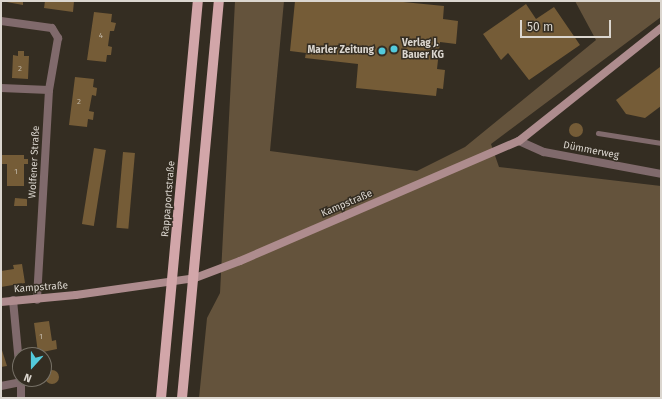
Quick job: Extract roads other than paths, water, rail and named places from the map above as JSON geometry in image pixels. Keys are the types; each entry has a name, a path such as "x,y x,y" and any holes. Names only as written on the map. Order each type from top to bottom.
{"main road":[{"name":"Rappaportstraße","path":"161,398 174,282 198,1"},
{"path":"182,398 195,278 219,1"}],"street":[{"name":"Wolfener Straße","path":"1,21 52,28 58,38 49,90 37,300"},
{"name":"Kampstraße","path":"1,302 13,300 37,300 195,278 519,141 661,28"},
{"path":"1,88 49,90"},
{"name":"Dümmerweg","path":"519,141 544,152 661,174"},
{"path":"13,300 17,347"},
{"path":"1,386 12,381"},
{"path":"20,387 21,398"}],"lane":[{"path":"598,133 661,142"}],"place":[{"name":"Verlag J. Bauer KG","path":"394,49"},
{"name":"Marler Zeitung","path":"382,51"}]}
